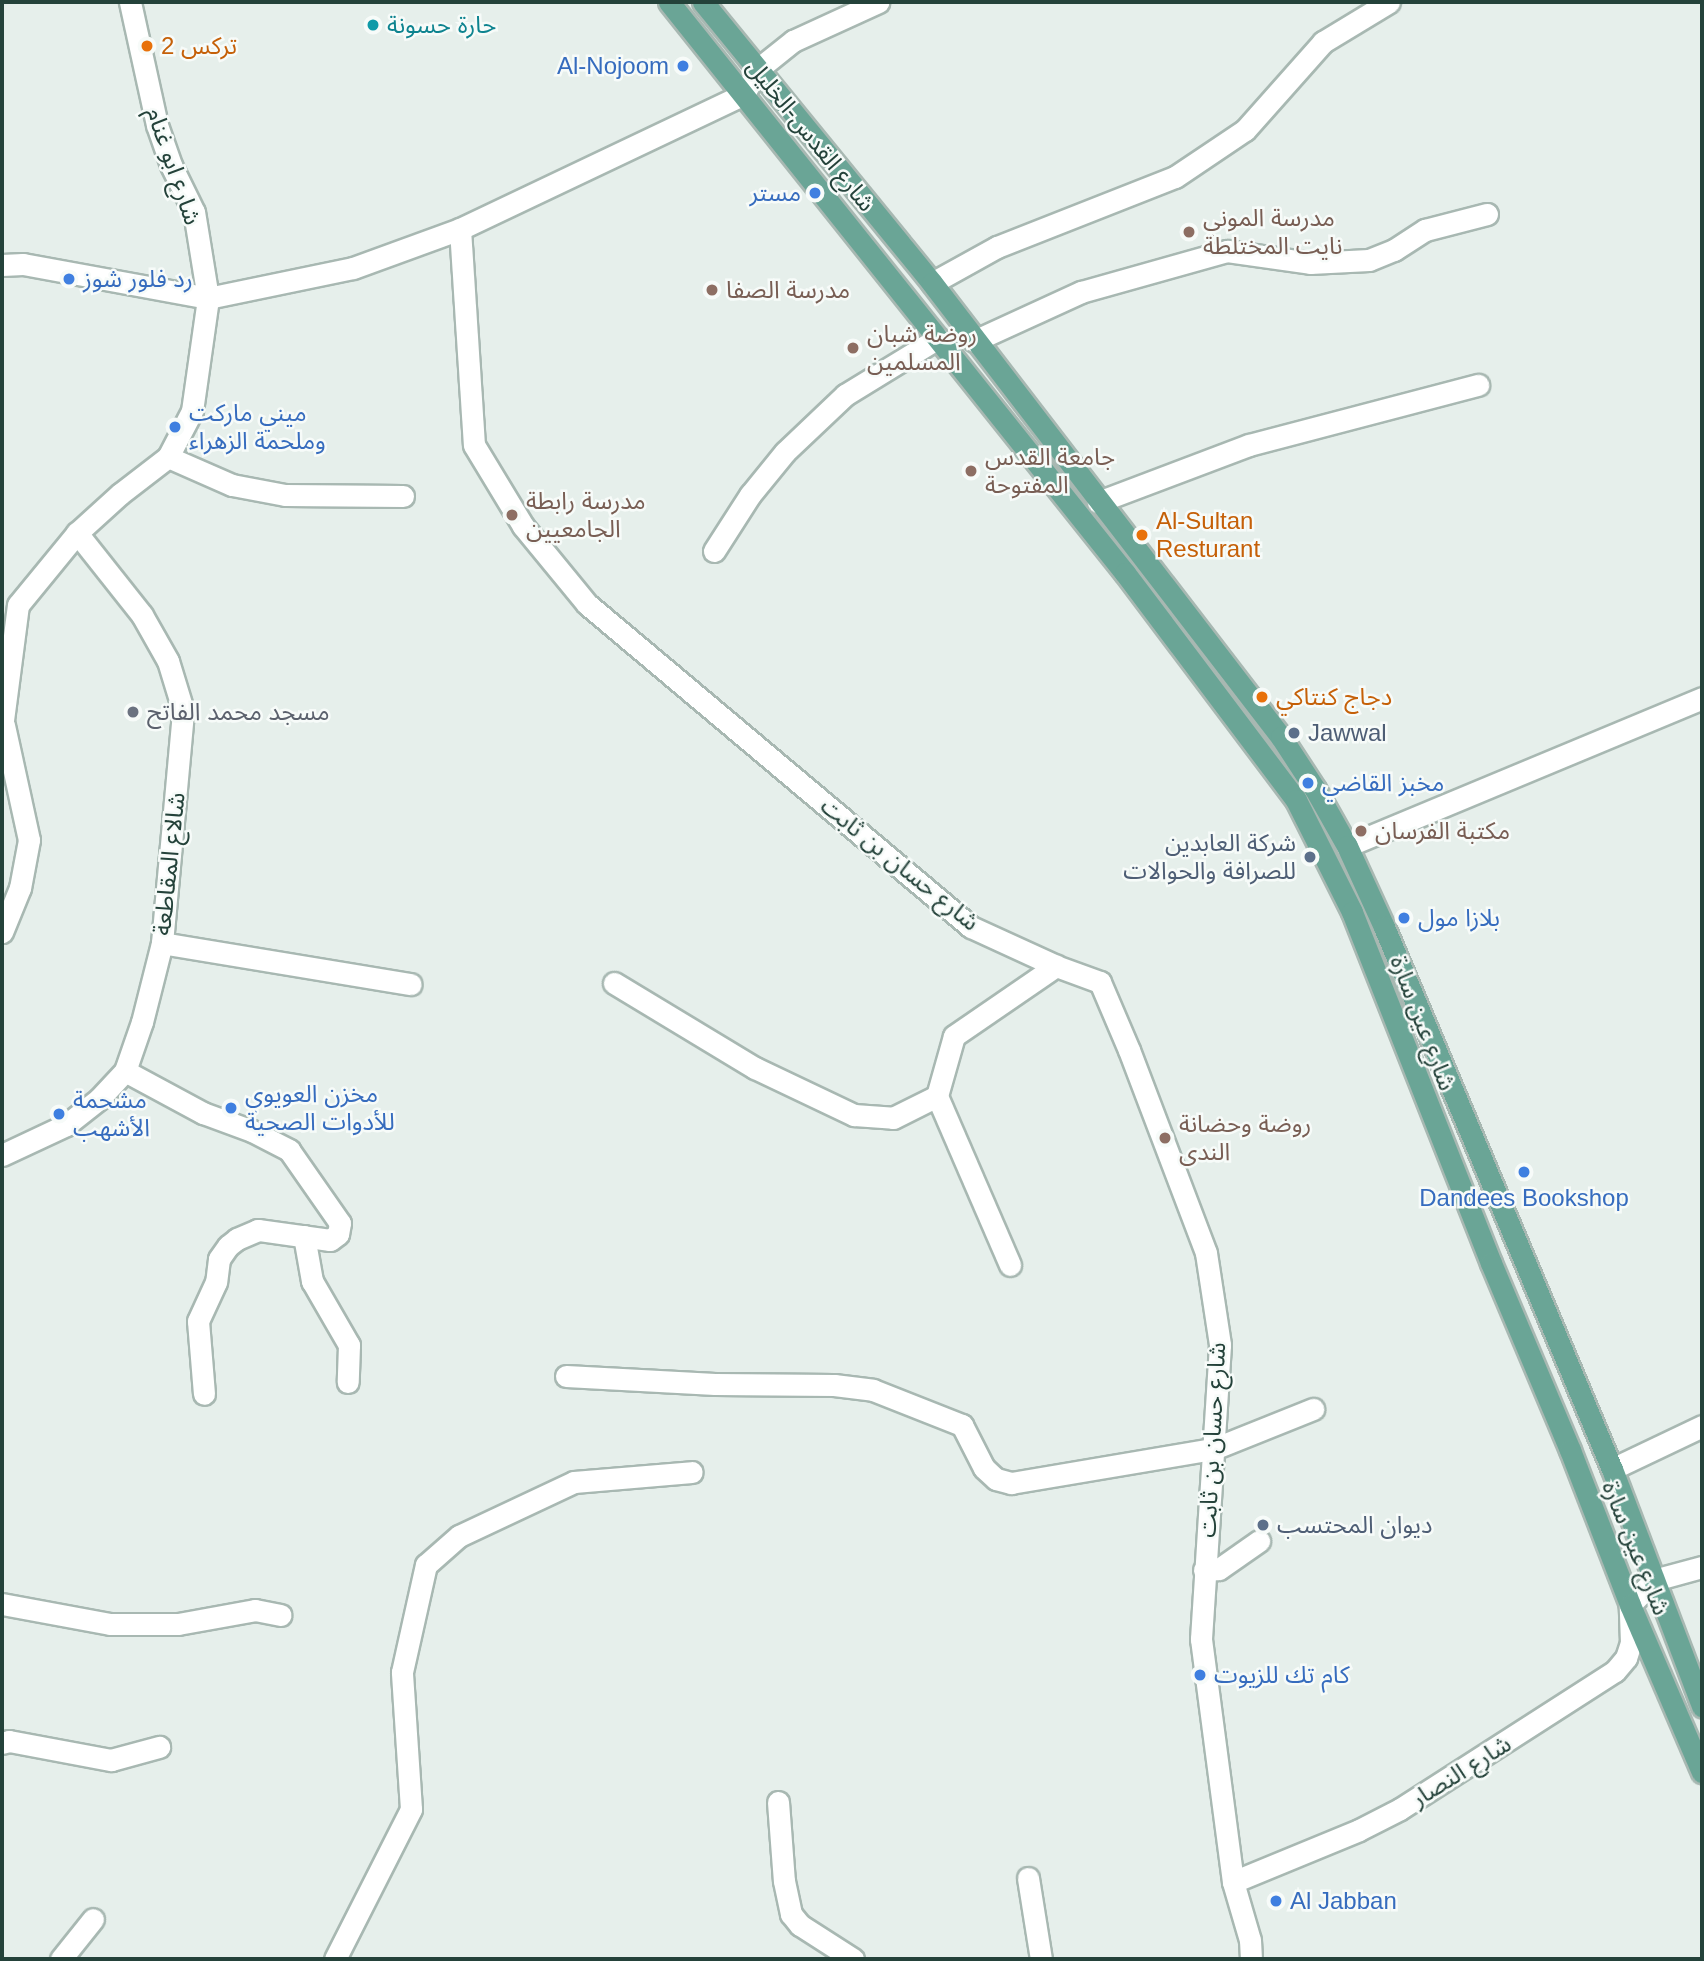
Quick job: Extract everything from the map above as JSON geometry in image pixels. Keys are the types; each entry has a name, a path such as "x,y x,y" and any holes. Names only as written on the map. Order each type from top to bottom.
{"main road":[{"name":"شارع القدس-الخليل","path":"669,2 911,302"},
{"name":"شارع القدس-الخليل","path":"703,2 932,283"},
{"name":"شارع عين سارة","path":"932,283 1281,737 1315,789 1347,846 1384,927 1612,1469 1702,1706"},
{"name":"شارع عين سارة","path":"911,302 1125,573 1302,811 1352,912 1399,1035 1560,1425 1630,1605 1702,1772"}],"street":[{"name":"شارع ابو غنام","path":"2,932 20,888 29,840 3,727 18,605 77,533 120,494 168,457 192,411 208,298 194,212 171,165 157,125 130,2"},
{"path":"2,265 23,264 208,298 353,268 460,229 744,94 758,69 793,41 878,2"},
{"path":"932,283 997,247 1175,177 1245,131 1323,42 1389,2"},
{"path":"974,341 1081,292 1227,251 1310,263 1369,260 1394,250 1425,230 1488,214"},
{"name":"شارع حسان بن ثابت","path":"460,229 474,445 523,526 587,604 971,927 1056,966 1100,982 1129,1050 1206,1253 1220,1345 1200,1639 1233,1882 1250,1940 1251,1959"},
{"path":"714,551 750,495 785,452 845,395 938,338"},
{"path":"1098,502 1250,445 1478,385"},
{"path":"168,457 232,485 285,495 403,496"},
{"name":"شالاع المقاطعة","path":"2,1155 66,1125 99,1099 125,1071 142,1022 162,943 183,710 168,661 142,615 77,533"},
{"path":"1347,846 1702,698"},
{"path":"162,943 411,984"},
{"path":"1010,1265 937,1096 954,1036 1056,966"},
{"path":"614,983 755,1068 854,1115 893,1118 937,1096"},
{"path":"125,1071 203,1113 253,1130 289,1150 340,1226 332,1239 258,1230 237,1239 221,1255 216,1282 198,1321 204,1394"},
{"path":"304,1236 312,1281 349,1345 348,1382"},
{"path":"566,1376 715,1384 834,1385 873,1390 962,1425 984,1468 996,1479 1011,1483 1213,1449 1313,1409"},
{"path":"1612,1469 1702,1426"},
{"path":"335,1959 411,1809 402,1672 426,1565 459,1536 573,1482 692,1472"},
{"path":"1205,1570 1219,1569 1259,1541"},
{"path":"1630,1605 1654,1580 1702,1567"},
{"path":"2,1604 110,1623 178,1624 255,1610 281,1615"},
{"name":"شارع النصار","path":"1233,1882 1359,1830 1400,1809 1615,1671 1626,1658 1631,1643 1630,1605"},
{"path":"2,1743 9,1741 111,1759 159,1747"},
{"path":"778,1802 784,1881 791,1914 800,1925 853,1959"},
{"path":"1028,1878 1041,1959"},
{"path":"61,1959 93,1919"}],"place":[{"name":"حارة حسونة","path":"373,25"},
{"name":"تركس 2","path":"147,46"},
{"name":"Al-Nojoom","path":"683,66"},
{"name":"مستر","path":"815,193"},
{"name":"مدرسة الموني نايت المختلطة","path":"1189,232"},
{"name":"رد فلور شوز","path":"69,279"},
{"name":"مدرسة الصفا","path":"712,290"},
{"name":"روضة شبان المسلمين","path":"853,348"},
{"name":"ميني ماركت وملحمة الزهراء","path":"175,427"},
{"name":"جامعة القدس المفتوحة","path":"971,471"},
{"name":"مدرسة رابطة الجامعيين","path":"512,515"},
{"name":"Al-Sultan Resturant","path":"1142,535"},
{"name":"دجاج كنتاكي","path":"1262,697"},
{"name":"مسجد محمد الفاتح","path":"133,712"},
{"name":"Jawwal","path":"1294,733"},
{"name":"مخبز القاضي","path":"1308,783"},
{"name":"مكتبة الفرسان","path":"1361,831"},
{"name":"شركة العابدين للصرافة والحوالات","path":"1310,857"},
{"name":"بلازا مول","path":"1404,918"},
{"name":"مخزن العويوي للأدوات الصحية","path":"231,1108"},
{"name":"مشحمة الأشهب","path":"59,1114"},
{"name":"روضة وحضانة الندى","path":"1165,1138"},
{"name":"Dandees Bookshop","path":"1524,1172"},
{"name":"ديوان المحتسب","path":"1263,1525"},
{"name":"كام تك للزيوت","path":"1200,1675"},
{"name":"Al Jabban","path":"1276,1901"}]}
